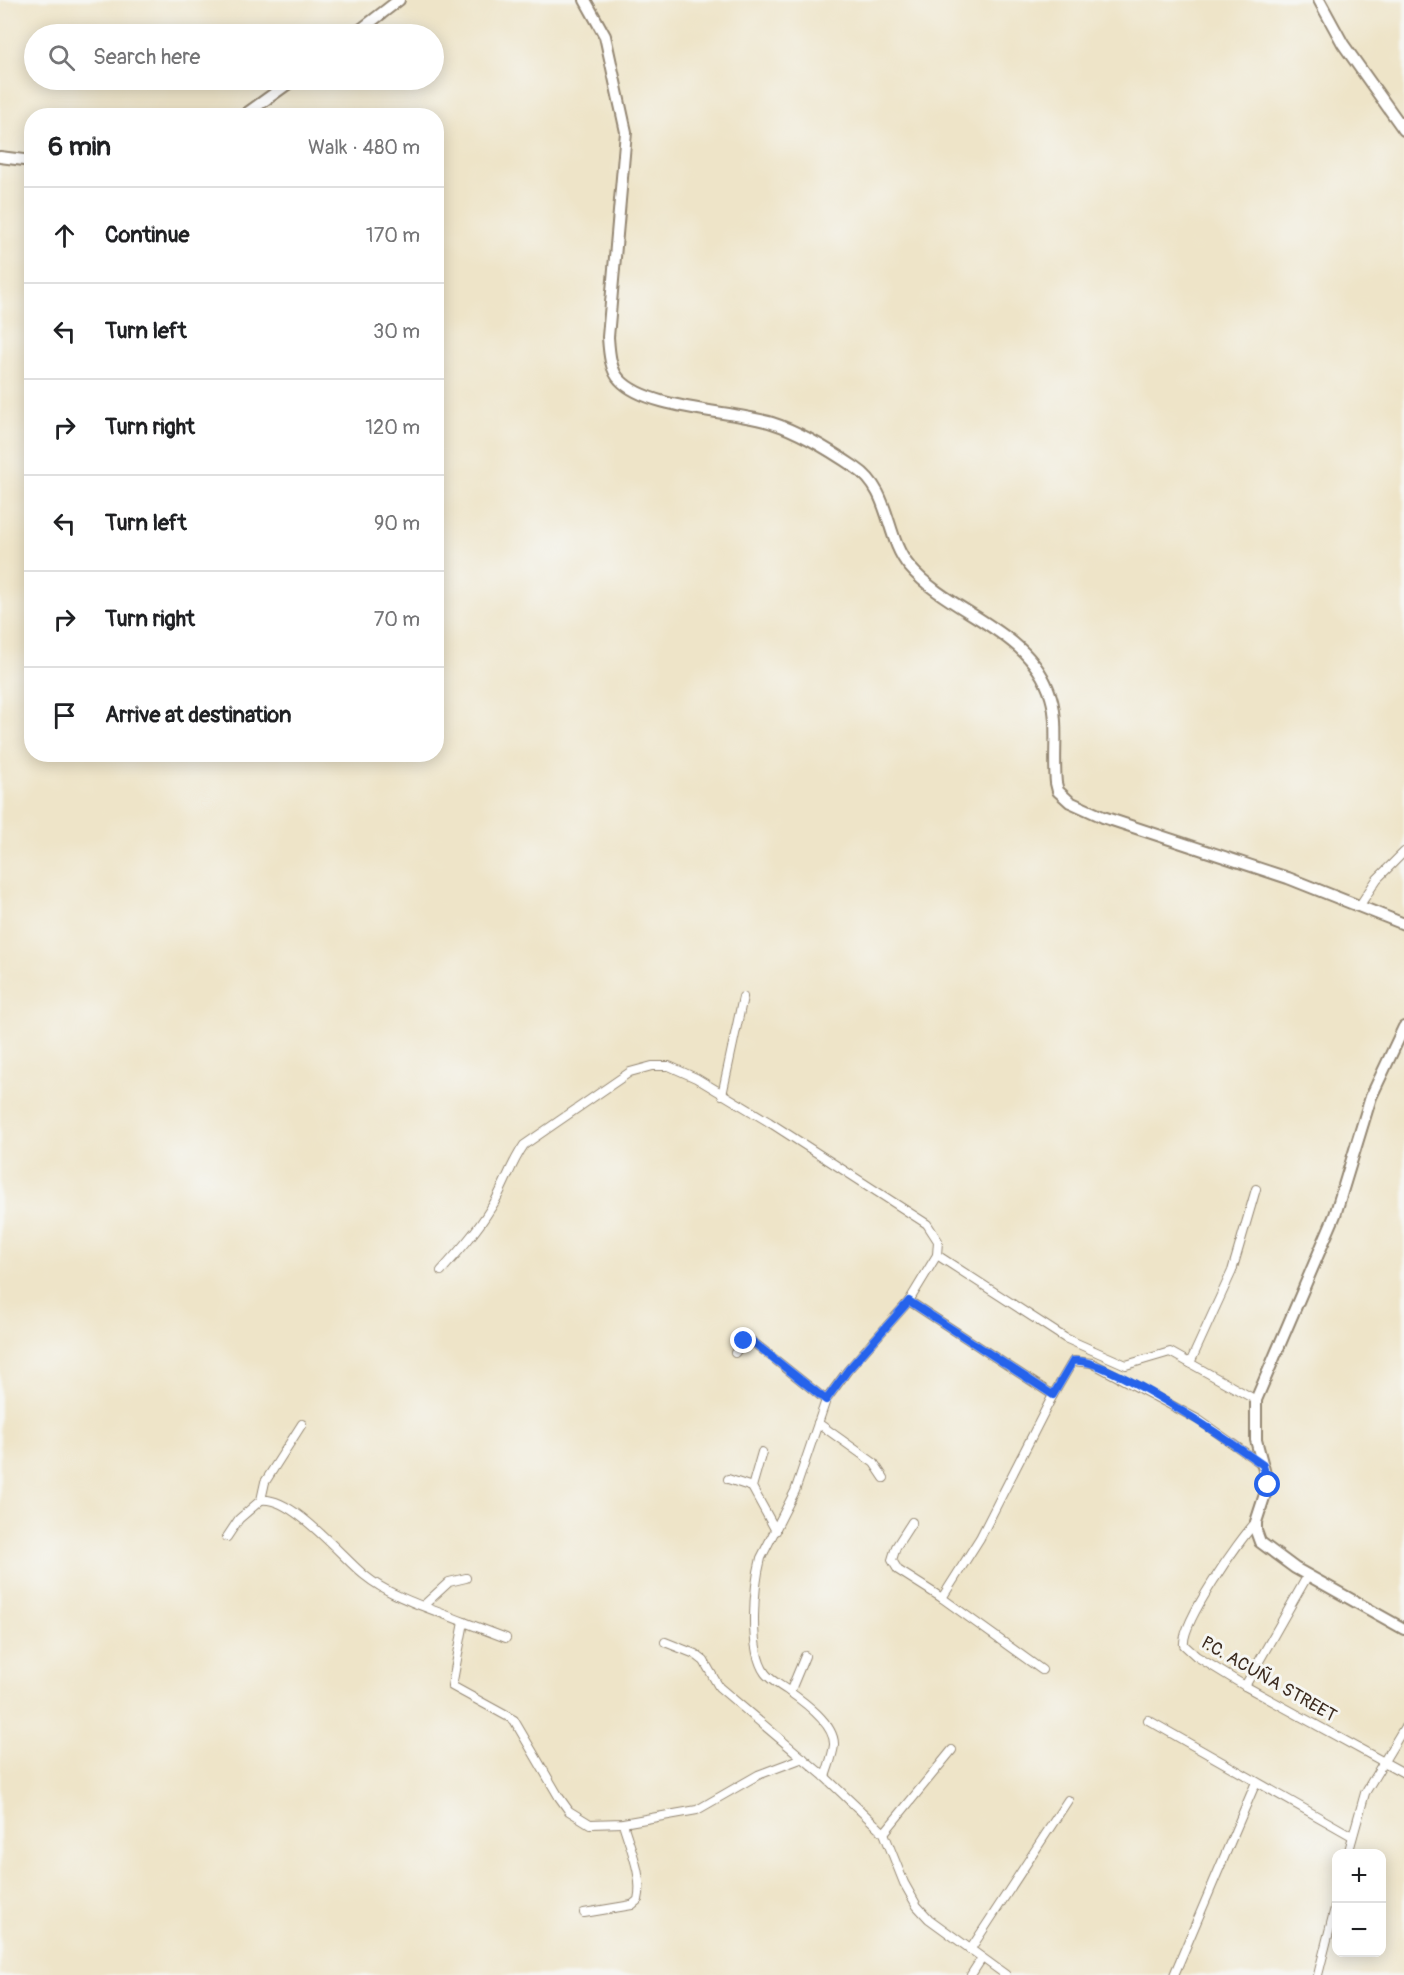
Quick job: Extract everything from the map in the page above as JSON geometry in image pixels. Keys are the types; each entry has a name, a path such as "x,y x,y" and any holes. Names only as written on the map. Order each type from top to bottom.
{"street":[{"path":"368,24 399,0"},
{"path":"585,0 605,36 626,132 608,337 613,368 619,379 646,396 774,423 864,473 882,500 908,565 928,583 1015,645 1038,670 1048,689 1053,708 1056,783 1058,791 1070,802 1103,817 1253,866 1360,905 1404,924"},
{"path":"1319,0 1343,44 1404,130"},
{"path":"254,108 279,90"},
{"path":"0,156 24,160"},
{"path":"1360,905 1377,879 1404,852"},
{"path":"722,1095 743,997"},
{"path":"1402,1035 1371,1097 1335,1215 1256,1400 1256,1433 1268,1485 1256,1522 1257,1537 1264,1547 1308,1575 1404,1629"},
{"path":"441,1271 470,1238 492,1206 514,1159 524,1145 630,1072 652,1066 669,1066 683,1071 836,1164 927,1224 938,1241 937,1255 909,1301 848,1370 826,1400 795,1491 761,1558 758,1570 755,1630 759,1660 765,1674 818,1716 834,1742 825,1777"},
{"path":"1190,1363 1232,1271 1256,1189"},
{"path":"937,1255 1065,1338 1122,1364 1133,1364 1170,1352 1256,1400"},
{"path":"909,1301 1053,1395"},
{"path":"735,1353 744,1341 753,1342 826,1400"},
{"path":"942,1598 980,1538 1053,1395 1073,1361 1092,1363 1199,1420 1263,1465"},
{"path":"818,1423 874,1463 884,1478"},
{"path":"227,1536 239,1519 261,1500 265,1482 302,1424"},
{"path":"752,1487 762,1452"},
{"path":"728,1479 752,1487 776,1531"},
{"path":"261,1500 274,1501 295,1514 365,1576 398,1595 506,1638"},
{"path":"912,1522 896,1547 892,1560 898,1570 942,1598 1042,1670"},
{"name":"P.C. ACUÑA STREET","path":"1256,1522 1240,1540 1195,1612 1184,1639 1190,1651 1245,1686 1404,1773"},
{"path":"1245,1686 1308,1575"},
{"path":"424,1605 449,1582 466,1578"},
{"path":"464,1622 452,1686 514,1720 559,1797 577,1817 590,1824 623,1823 697,1810 758,1775 803,1758"},
{"path":"665,1642 695,1654 704,1661 719,1687 825,1777 884,1833 904,1883 917,1906 929,1919 1006,1975"},
{"path":"790,1692 805,1656"},
{"path":"1148,1720 1352,1836"},
{"path":"1349,1849 1360,1803 1404,1728"},
{"path":"884,1833 952,1750"},
{"path":"1174,1975 1256,1782"},
{"path":"970,1950 1068,1800"},
{"path":"584,1913 632,1905 638,1900 639,1890 634,1862 623,1823"},
{"path":"1318,1975 1332,1920"},
{"path":"971,1975 982,1958"}],"route":[{"path":"744,1341 753,1342 826,1400 848,1370 909,1301 1053,1395 1073,1361 1092,1363 1199,1420 1263,1465 1268,1485"}]}
